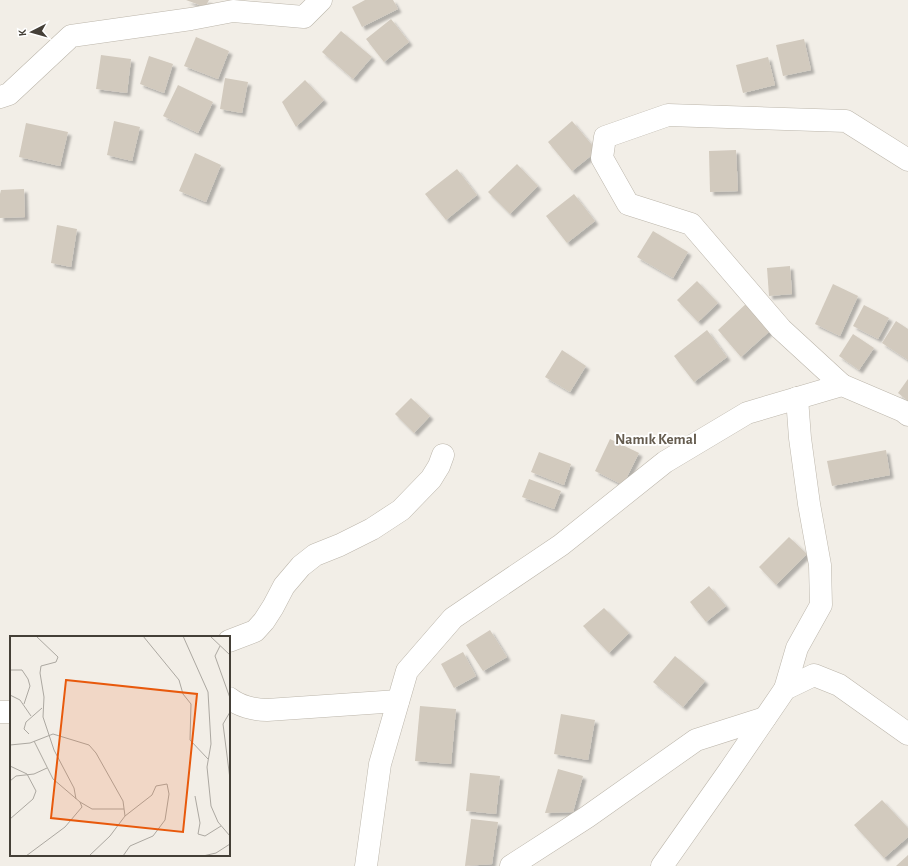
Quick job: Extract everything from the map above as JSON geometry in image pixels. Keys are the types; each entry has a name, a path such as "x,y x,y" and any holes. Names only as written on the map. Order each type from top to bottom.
{"street":[{"path":"0,97 9,94 71,36 191,19 233,10 304,17 322,0"},
{"path":"908,160 846,121 668,115 605,137 602,158 628,204 691,224 781,329 842,385 903,411 908,415"},
{"path":"366,866 380,764 406,671 453,618 561,545 665,462 747,413 842,385"},
{"path":"662,866 785,689 797,648 821,605 820,565 809,504 800,438 797,398"},
{"path":"230,641 255,631 264,621 284,586 301,566 315,555 340,545 372,529 401,510 431,479 443,456"},
{"path":"785,689 814,675 839,685 908,734"},
{"path":"230,699 255,710 398,701"},
{"path":"511,866 587,817 696,740 765,718"}],"building":[{"path":"186,0 209,0 205,7"},
{"path":"365,0 393,0 398,9 362,27 352,7"},
{"path":"391,19 409,42 384,62 366,39"},
{"path":"341,31 372,57 353,79 322,52"},
{"path":"196,37 229,51 218,79 184,66"},
{"path":"804,39 811,70 783,76 776,45"},
{"path":"101,55 131,59 127,93 96,89"},
{"path":"149,56 173,64 164,93 140,84"},
{"path":"768,57 775,85 743,93 736,65"},
{"path":"225,78 248,82 242,113 220,109"},
{"path":"305,80 324,100 296,127 282,102"},
{"path":"178,85 213,102 198,133 163,116"},
{"path":"114,121 140,127 132,161 107,155"},
{"path":"572,121 597,151 572,171 548,142"},
{"path":"26,123 68,132 60,166 19,157"},
{"path":"736,150 738,191 710,192 709,151"},
{"path":"195,153 221,165 206,202 179,191"},
{"path":"517,164 538,186 510,214 488,192"},
{"path":"457,169 477,195 446,220 425,194"},
{"path":"24,189 25,217 0,218 1,190"},
{"path":"574,194 595,221 567,243 546,216"},
{"path":"57,225 77,229 71,267 51,263"},
{"path":"653,231 688,252 673,278 637,257"},
{"path":"790,266 792,294 769,296 767,268"},
{"path":"697,281 718,303 698,322 677,300"},
{"path":"833,284 858,296 840,336 815,324"},
{"path":"748,302 772,329 741,357 718,330"},
{"path":"864,305 889,318 878,339 853,326"},
{"path":"896,321 908,329 908,360 882,343"},
{"path":"707,330 727,357 694,382 674,356"},
{"path":"853,334 874,348 859,370 839,356"},
{"path":"562,350 586,366 570,392 545,377"},
{"path":"908,379 908,401 898,393"},
{"path":"411,398 430,416 414,433 395,414"},
{"path":"610,439 639,453 623,485 595,471"},
{"path":"886,450 890,475 832,486 827,461"},
{"path":"539,452 571,464 564,485 531,472"},
{"path":"529,479 561,491 554,509 522,497"},
{"path":"789,537 807,554 776,585 759,567"},
{"path":"709,586 726,606 706,622 690,602"},
{"path":"604,608 629,633 609,653 583,626"},
{"path":"490,630 507,657 483,671 466,645"},
{"path":"463,652 476,676 454,688 441,664"},
{"path":"675,656 705,681 683,707 653,682"},
{"path":"420,706 456,709 451,764 415,761"},
{"path":"561,714 595,720 588,760 554,754"},
{"path":"558,769 583,776 573,812 545,813"},
{"path":"470,773 500,776 496,814 466,811"},
{"path":"882,800 908,828 908,837 884,858 854,825"},
{"path":"471,819 498,822 492,864 465,866"},
{"path":"908,855 908,866 896,866"}],"district":[{"name":"Namık Kemal","path":"656,439"}]}
